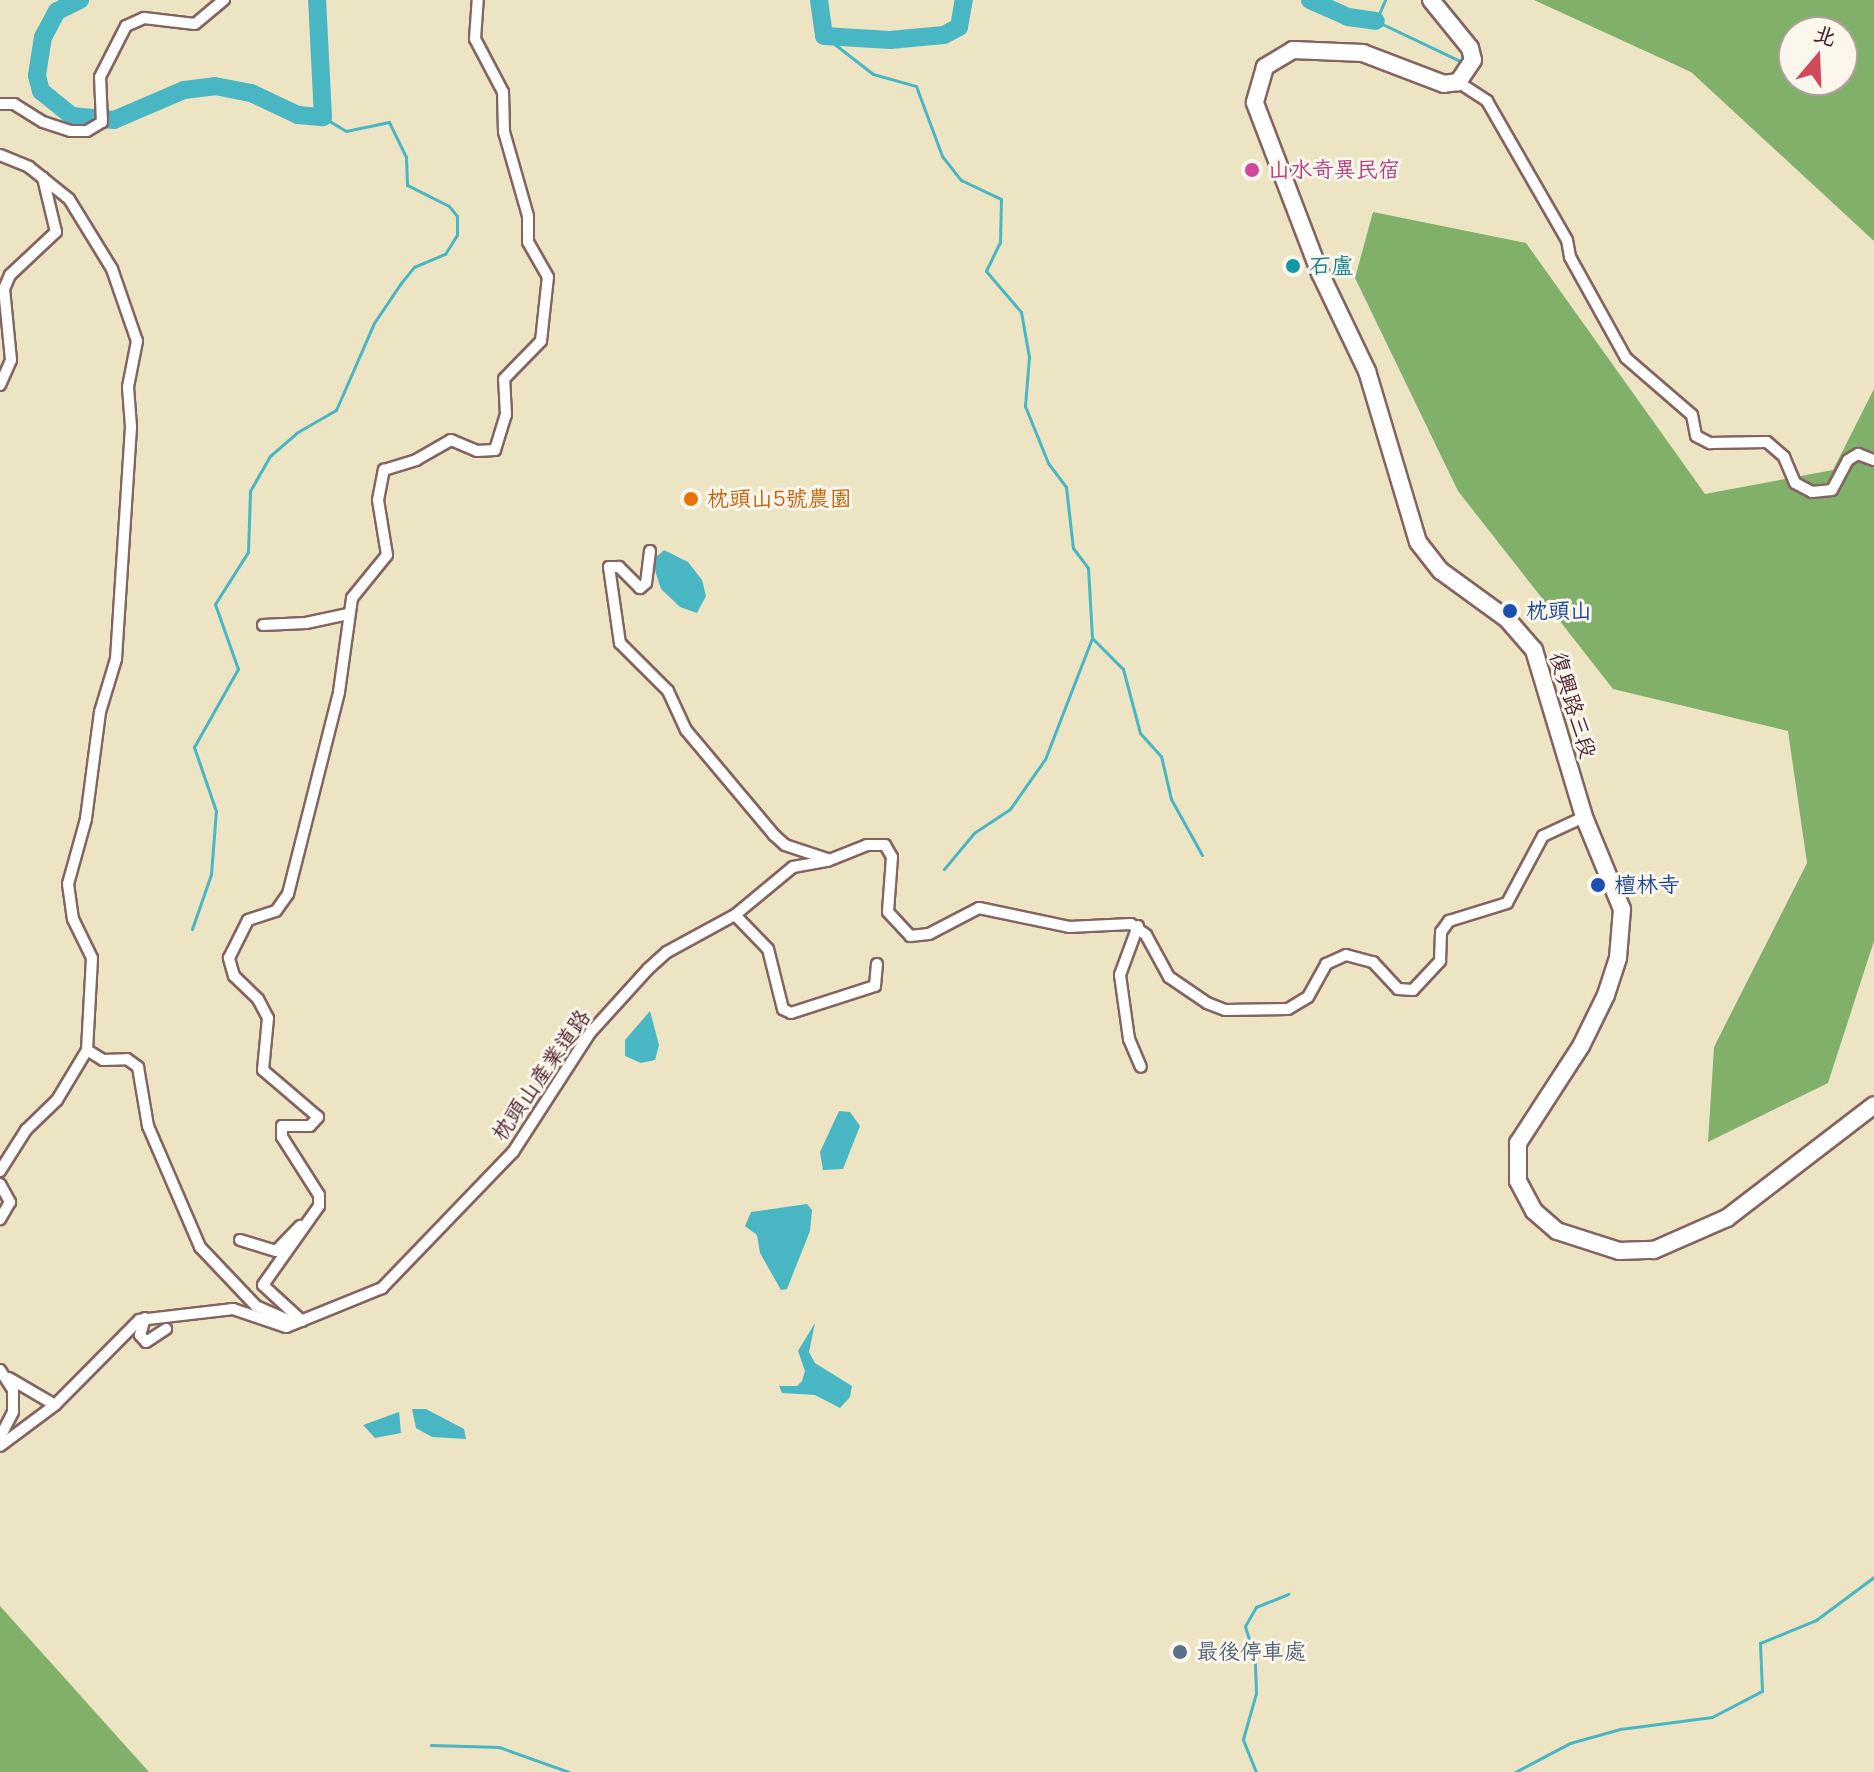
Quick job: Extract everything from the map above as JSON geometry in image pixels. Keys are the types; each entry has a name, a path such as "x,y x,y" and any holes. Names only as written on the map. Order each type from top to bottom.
{"main road":[{"path":"1431,0 1470,48 1473,60 1458,82"},
{"name":"復興路三段","path":"1458,82 1444,84 1363,53 1293,50 1265,67 1255,103 1320,273 1367,371 1418,542 1441,571 1507,619 1534,650 1584,817 1614,884 1622,932 1606,995 1581,1046 1518,1143 1518,1181 1545,1224 1619,1251 1654,1250 1727,1218 1874,1105"}],"street":[{"path":"0,104 14,104 70,131 87,131 103,117 100,77 126,26 144,18 195,24 224,0"},
{"path":"240,1240 276,1251 319,1206 319,1195 281,1131 286,1123 314,1124 318,1117 263,1070 268,1018 258,999 234,976 229,958 248,920 276,911 288,894 339,692 348,614 358,589 387,555 378,500 384,470 416,460 451,440 477,451 495,450 506,415 504,379 541,341 548,277 528,242 528,216 504,132 503,92 475,39 478,0"},
{"path":"1458,82 1487,101 1567,240 1570,257 1626,358 1692,415 1696,436 1710,443 1767,442 1784,457 1795,483 1812,492 1832,490 1848,460 1858,454 1874,460"},
{"path":"0,155 42,176 69,199 96,239 129,308 137,341 128,387 131,427 116,659 100,712 86,819 68,884 73,919 92,958 87,1050 52,1106 26,1130 0,1171"},
{"path":"0,385 11,360 4,289 10,275 56,232 42,176"},
{"path":"650,551 646,583 640,588 619,567 609,567 620,643 663,685 686,730 774,835 785,845 830,860"},
{"path":"263,625 306,623 348,614"},
{"path":"1138,926 1174,982 1225,1010 1299,1005 1326,964 1346,955 1373,962 1398,989 1413,990 1440,961 1441,932 1449,921 1507,903 1543,836 1584,817"},
{"name":"枕頭山產業道路","path":"145,1318 233,1309 277,1326 299,1322 382,1288 513,1152 590,1033 648,969 667,952 735,915 785,871 830,860 867,845 890,850 888,912 910,936 929,934 979,908 1069,927 1138,926"},
{"path":"735,915 768,949 783,1009 791,1013 875,986 877,964"},
{"path":"1138,926 1120,975 1129,1039 1141,1067"},
{"path":"87,1050 103,1060 127,1059 138,1067 148,1126 200,1247 239,1293 299,1322"},
{"path":"0,1184 10,1196 0,1219"},
{"path":"299,1322 263,1285 302,1225"},
{"path":"145,1318 140,1335 146,1342 166,1329"},
{"path":"0,1446 55,1405 132,1323 145,1318"},
{"path":"4,1374 55,1405"},
{"path":"0,1438 13,1412 4,1374"}],"green space":[{"path":"1534,0 1874,0 1874,241 1691,72"},
{"path":"1373,212 1526,243 1705,494 1833,470 1874,389 1874,941 1828,1083 1708,1142 1714,1047 1807,863 1788,731 1613,689 1458,491 1355,278"},
{"path":"0,1606 149,1772 0,1772"}],"water":[{"path":"664,550 688,562 702,580 706,596 697,613 680,607 661,589 652,561"},
{"path":"650,1011 659,1045 655,1060 641,1063 625,1056 625,1040"},
{"path":"839,1111 850,1112 860,1126 843,1169 823,1170 820,1152"},
{"path":"807,1204 812,1210 810,1231 787,1289 781,1290 760,1253 757,1235 745,1226 751,1212"},
{"path":"815,1323 809,1352 815,1363 852,1386 850,1397 840,1408 815,1395 782,1393 779,1386 797,1386 802,1381 805,1371 798,1351"},
{"path":"412,1409 426,1409 464,1429 466,1439 432,1437 416,1428"},
{"path":"399,1412 401,1433 375,1438 363,1425"}],"waterway":[{"path":"80,0 57,11 43,37 37,76 41,91 72,116 114,120 184,90 215,86 251,93 298,115 323,117 317,0"},
{"path":"819,0 824,36 890,40 944,35 959,27 964,0"},
{"path":"1310,0 1348,17 1376,21"},
{"path":"1385,0 1376,21 1458,60"},
{"path":"824,36 873,74 916,86 942,156 961,180 1001,199 1000,242 986,271 1021,312 1029,357 1025,406 1048,463 1066,487 1073,548 1088,568 1092,638 1045,759 1010,809 974,833 944,869"},
{"path":"192,929 211,874 216,811 194,747 238,669 215,604 248,552 250,491 270,456 296,433 336,410 374,323 401,283 414,267 445,254 457,235 457,216 449,206 407,185 406,157 389,122 346,131 323,117"},
{"path":"1092,638 1123,669 1140,733 1161,756 1171,799 1202,855"},
{"path":"1515,1772 1570,1743 1620,1729 1712,1717 1762,1691 1760,1643 1816,1620 1874,1577"},
{"path":"1256,1772 1243,1739 1256,1693 1255,1659 1245,1626 1256,1607 1288,1594"},
{"path":"431,1745 499,1747 569,1772"}],"place":[{"name":"山水奇異民宿","path":"1252,170"},
{"name":"石盧","path":"1293,266"},
{"name":"枕頭山5號農園","path":"691,499"},
{"name":"枕頭山","path":"1510,611"},
{"name":"檀林寺","path":"1598,885"},
{"name":"最後停車處","path":"1180,1652"}]}
